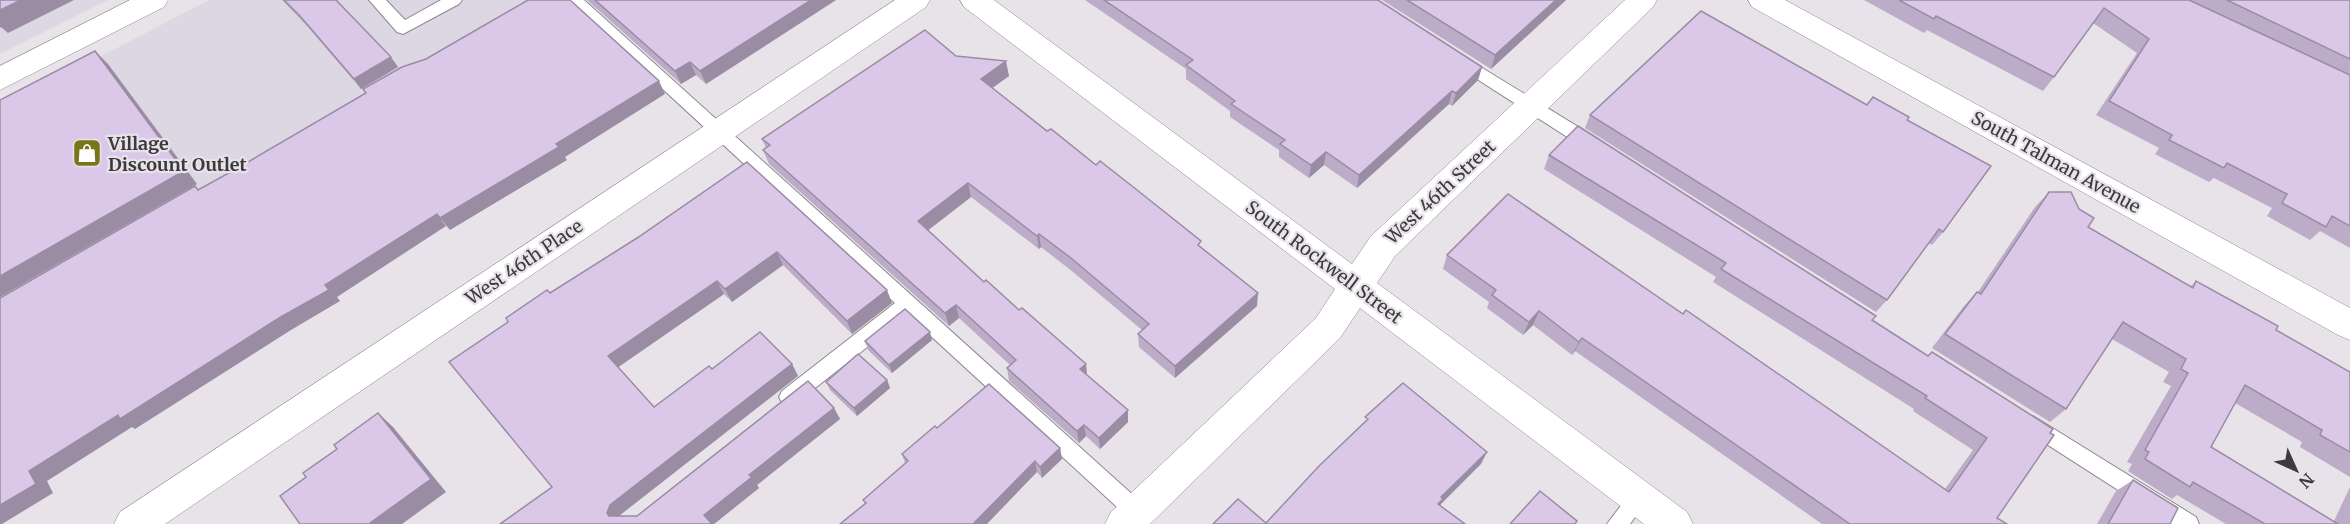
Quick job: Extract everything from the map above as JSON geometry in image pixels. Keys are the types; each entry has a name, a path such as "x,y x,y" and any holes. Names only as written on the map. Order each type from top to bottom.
{"street":[{"path":"0,79 154,0"},
{"name":"West 46th Place","path":"133,524 916,0"},
{"name":"South Rockwell Street","path":"974,0 1674,524"},
{"name":"West 46th Street","path":"1131,518 1328,328 1383,246 1643,0"},
{"name":"South Talman Avenue","path":"1762,0 2350,325"}],"lane":[{"path":"377,0 403,28 454,0"},
{"path":"574,0 908,304 1131,518"},
{"path":"1444,50 1606,153"},
{"path":"777,407 908,304"},
{"path":"2018,415 2189,524"},
{"path":"1617,524 1639,498"}],"shaded area":[{"path":"0,0 108,0 0,54"},
{"path":"209,0 531,0 0,309 0,109"}],"building":[{"path":"0,0 21,0 0,10"},
{"path":"284,0 336,0 391,57 354,79"},
{"path":"528,0 570,0 659,81 556,144 559,147 440,218 437,214 325,285 329,290 279,318 120,419 118,415 29,471 36,484 0,505 0,298 195,186 198,190 236,169 366,93 363,89 402,67 426,59"},
{"path":"595,0 811,0 700,71 690,62 675,71"},
{"path":"1104,0 1378,0 1482,67 1456,93 1452,91 1359,175 1326,152 1311,165 1280,144 1285,140 1231,104 1235,101 1186,65 1193,60"},
{"path":"1407,0 1556,0 1495,55"},
{"path":"1899,0 2189,0 2350,75 2350,226 2332,216 2326,227 2282,203 2287,194 2227,163 2224,168 2169,140 2172,135 2109,101 2149,39 2104,8 2054,77 1936,16 1934,19"},
{"path":"2227,0 2350,0 2350,59"},
{"path":"1701,11 1867,105 1873,97 1909,117 1907,120 1991,166 1943,232 1939,229 1887,300 1590,115"},
{"path":"925,30 956,56 1006,61 981,79 1047,131 1051,129 1096,165 1100,161 1201,241 1198,245 1258,293 1175,366 1138,334 1149,324 1071,258 1039,234 1037,236 968,183 918,221 984,282 986,280 1019,310 1022,308 1086,364 1080,369 1128,410 1099,438 1084,425 1077,431 1007,368 1016,360 956,305 945,313 763,150 770,145 762,139"},
{"name":"Village Discount Outlet","path":"95,51 184,171 0,276 0,100"},
{"path":"1578,126 1876,316 1872,320 1928,356 1932,352 2053,429 2050,433 2054,435 1997,518 2007,524 1850,524 1582,338 1579,342 1539,311 1529,322 1492,295 1496,290 1447,255 1508,194 1683,314 1686,310 1949,492 1987,438 1925,398 1927,396 1721,269 1726,263 1549,155"},
{"path":"747,162 887,290 847,321 777,252 725,289 717,281 608,356 654,407 709,366 712,369 760,332 792,364 610,505 607,513 609,516 637,516 808,381 834,408 749,475 752,477 704,515 712,524 500,524 552,487 449,362 508,322 506,318 547,290 550,293 637,238"},
{"path":"2049,192 2071,192 2079,209 2094,218 2088,227 2193,288 2196,281 2278,326 2276,330 2350,372 2350,452 2320,435 2322,430 2245,385 2211,447 2338,524 2265,524 2193,482 2190,487 2145,459 2149,452 2145,450 2188,373 2181,369 2186,359 2123,322 2066,409 1945,334 1977,292 1981,294"},
{"path":"905,309 930,332 889,365 865,341"},
{"path":"858,354 887,380 854,408 826,382"},
{"path":"1403,383 1487,452 1441,497 1443,499 1438,504 1465,524 1213,524 1238,499 1266,523 1319,466 1368,419 1365,417"},
{"path":"989,384 1060,448 1040,467 1035,461 973,524 840,524 866,503 863,500 908,461 902,454"},
{"path":"378,413 431,479 371,524 300,524 280,496 306,477 303,473 337,449 334,445"},
{"path":"2133,480 2178,508 2170,524 2108,524"},
{"path":"1540,491 1577,521 1575,524 1510,524"}],"place":[{"name":"Village Discount Outlet","path":"87,153"}]}
